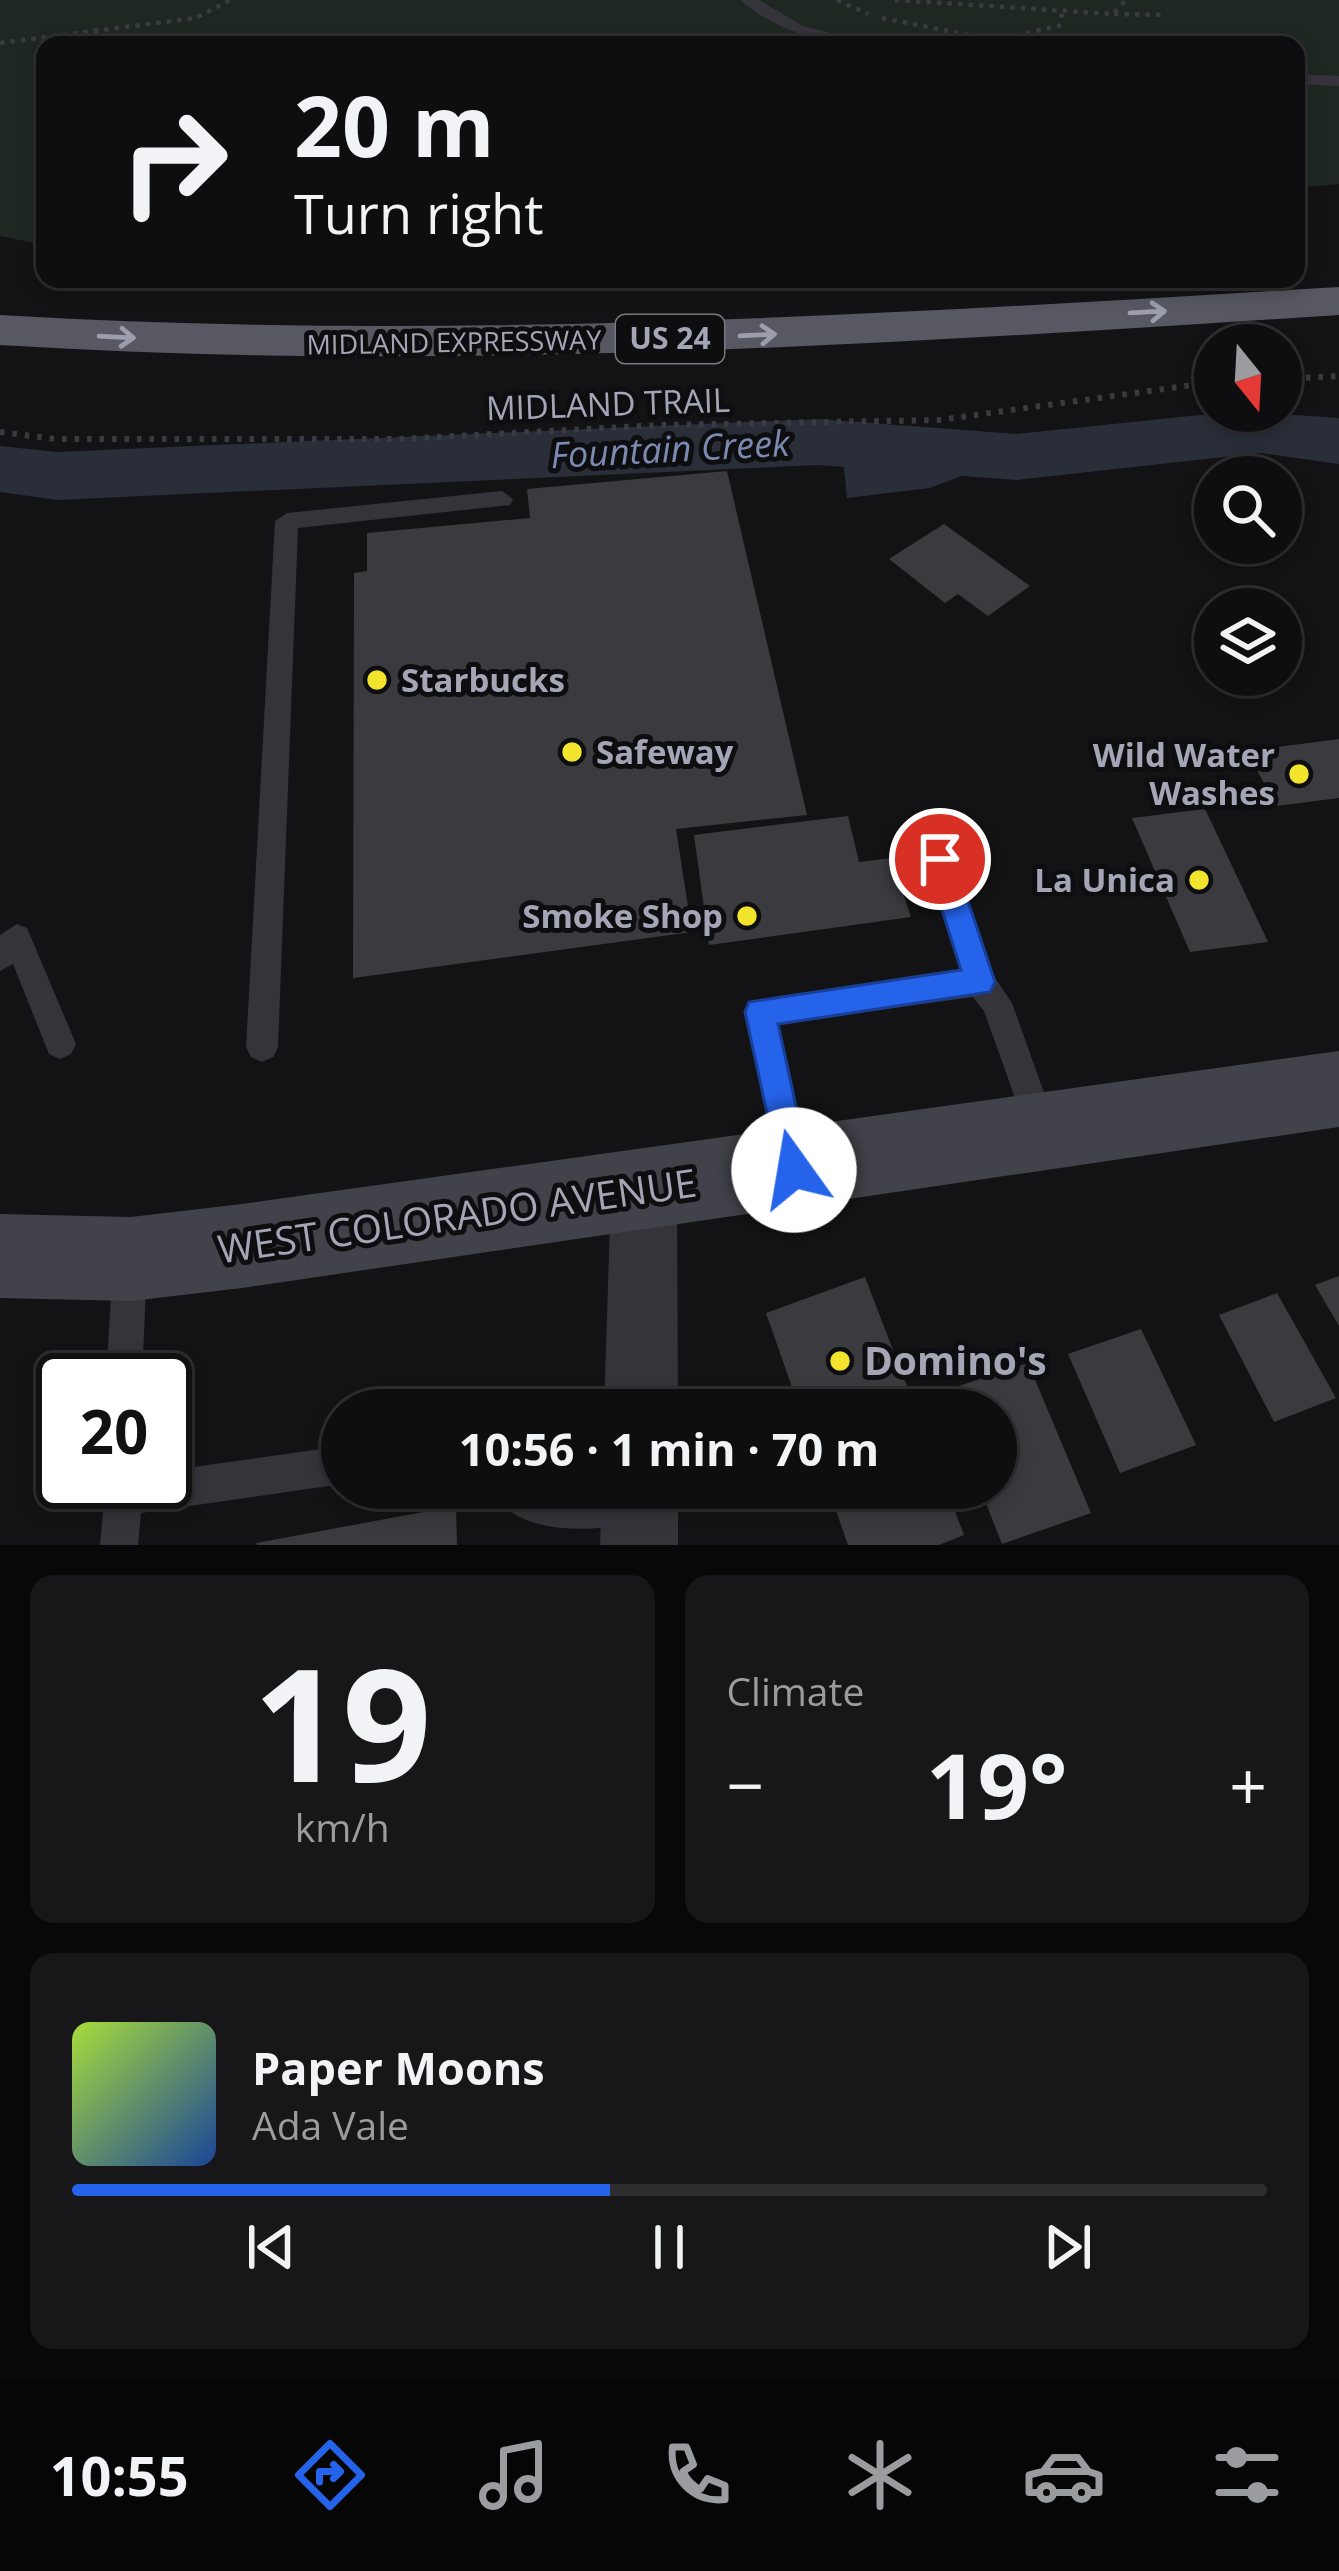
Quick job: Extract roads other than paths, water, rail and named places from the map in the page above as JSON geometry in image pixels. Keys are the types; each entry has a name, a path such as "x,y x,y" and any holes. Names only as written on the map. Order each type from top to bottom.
{"highway":[{"path":"1305,266 1339,264"},
{"name":"MIDLAND EXPRESSWAY","path":"0,290 254,306 448,309 918,288"},
{"name":"MIDLAND EXPRESSWAY","path":"0,330 230,343 467,346 762,335 1339,301"}],"main road":[{"name":"WEST COLORADO AVENUE","path":"0,1256 131,1259 644,1192 1339,1089"}],"street":[{"path":"641,1389 644,1192"}],"lane":[{"path":"748,0 798,30 827,36"},
{"path":"1305,79 1339,81"},
{"path":"262,1047 287,521 502,499"},
{"path":"940,859 980,982 997,1003 1042,1133"},
{"path":"6,937 60,1044"},
{"path":"794,1170 760,1012 980,982"},
{"path":"126,1353 131,1259"},
{"path":"192,1482 321,1467"},
{"path":"119,1545 123,1509"},
{"path":"547,1509 640,1512"}],"waterway":[{"name":"Fountain Creek","path":"0,469 57,476 818,442 1016,457 1261,431 1339,441"}],"place":[{"name":"Starbucks","path":"377,680"},
{"name":"Safeway","path":"572,752"},
{"name":"Wild Water Washes","path":"1299,774"},
{"name":"La Unica","path":"1199,880"},
{"name":"Smoke Shop","path":"747,916"},
{"name":"Domino's","path":"840,1361"}]}
